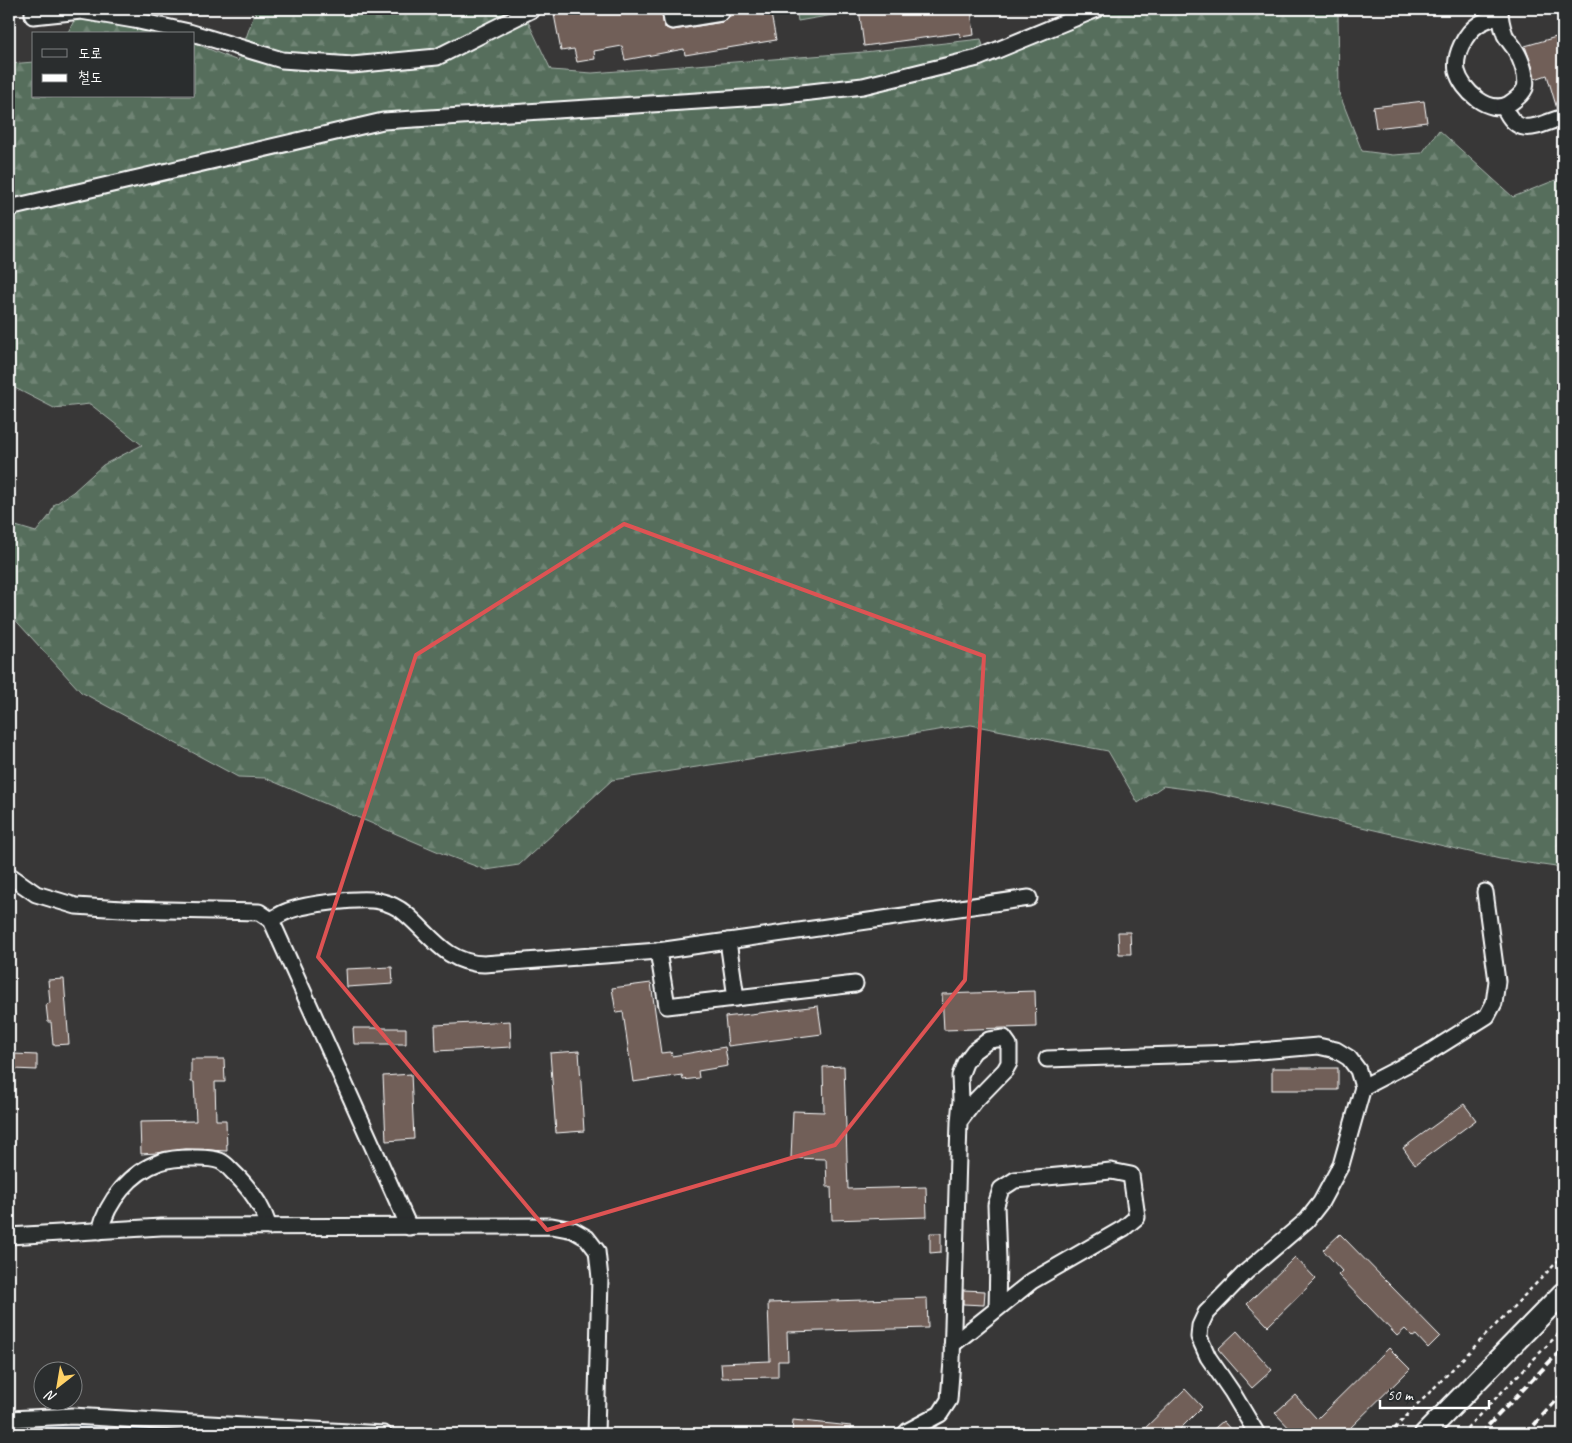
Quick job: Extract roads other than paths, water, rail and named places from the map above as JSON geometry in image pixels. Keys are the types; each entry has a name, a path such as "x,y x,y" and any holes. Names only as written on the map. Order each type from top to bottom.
{"main road":[{"path":"1425,1434 1563,1293"}],"street":[{"path":"33,9 34,16 81,11 190,32"},
{"path":"195,34 282,60 352,65 437,57 533,9"},
{"path":"670,9 672,21 721,13"},
{"path":"9,208 384,121 776,96 863,86 978,58 1097,9"},
{"path":"1500,12 1505,35 1517,51 1524,72 1525,87 1516,100 1504,107 1495,107 1471,94 1462,82 1457,70 1461,46 1467,36 1477,25 1500,12"},
{"path":"1504,107 1509,119 1517,126 1529,128 1563,118"},
{"path":"9,875 36,894 76,906 259,912 270,920 289,957 409,1227"},
{"path":"1363,1087 1425,1055 1488,1016 1494,1003 1497,981 1485,892"},
{"path":"270,920 288,910 324,903 361,899 377,900 392,904 406,914 435,944 463,962 470,964 658,951 1028,898"},
{"path":"728,941 736,998"},
{"path":"658,951 667,1006 855,984"},
{"path":"905,1434 908,1430 940,1414 949,1400 959,1122 961,1100 960,1076 965,1063 974,1052 989,1040 1004,1038 1009,1046 1009,1063 959,1122"},
{"path":"1047,1059 1236,1053 1318,1046 1336,1050 1349,1058 1358,1070 1363,1087 1341,1165 1321,1202 1307,1220 1246,1272 1206,1313 1200,1326 1199,1337 1208,1357 1257,1434"},
{"path":"100,1231 102,1220 113,1200 144,1169 162,1161 201,1158 212,1158 223,1162 246,1185 264,1213 269,1227"},
{"path":"952,1345 1032,1282 1124,1228 1137,1217 1131,1175 1111,1171 1015,1180 1001,1189 996,1205 997,1309"},
{"path":"9,1236 161,1227 552,1226 573,1230 587,1238 597,1251 600,1278 596,1434"},
{"path":"9,1419 72,1416 384,1434"}],"waterway":[{"path":"40,1434 172,1434"}],"railway":[{"path":"1480,1434 1563,1348"},
{"path":"1526,1434 1563,1393"}]}
